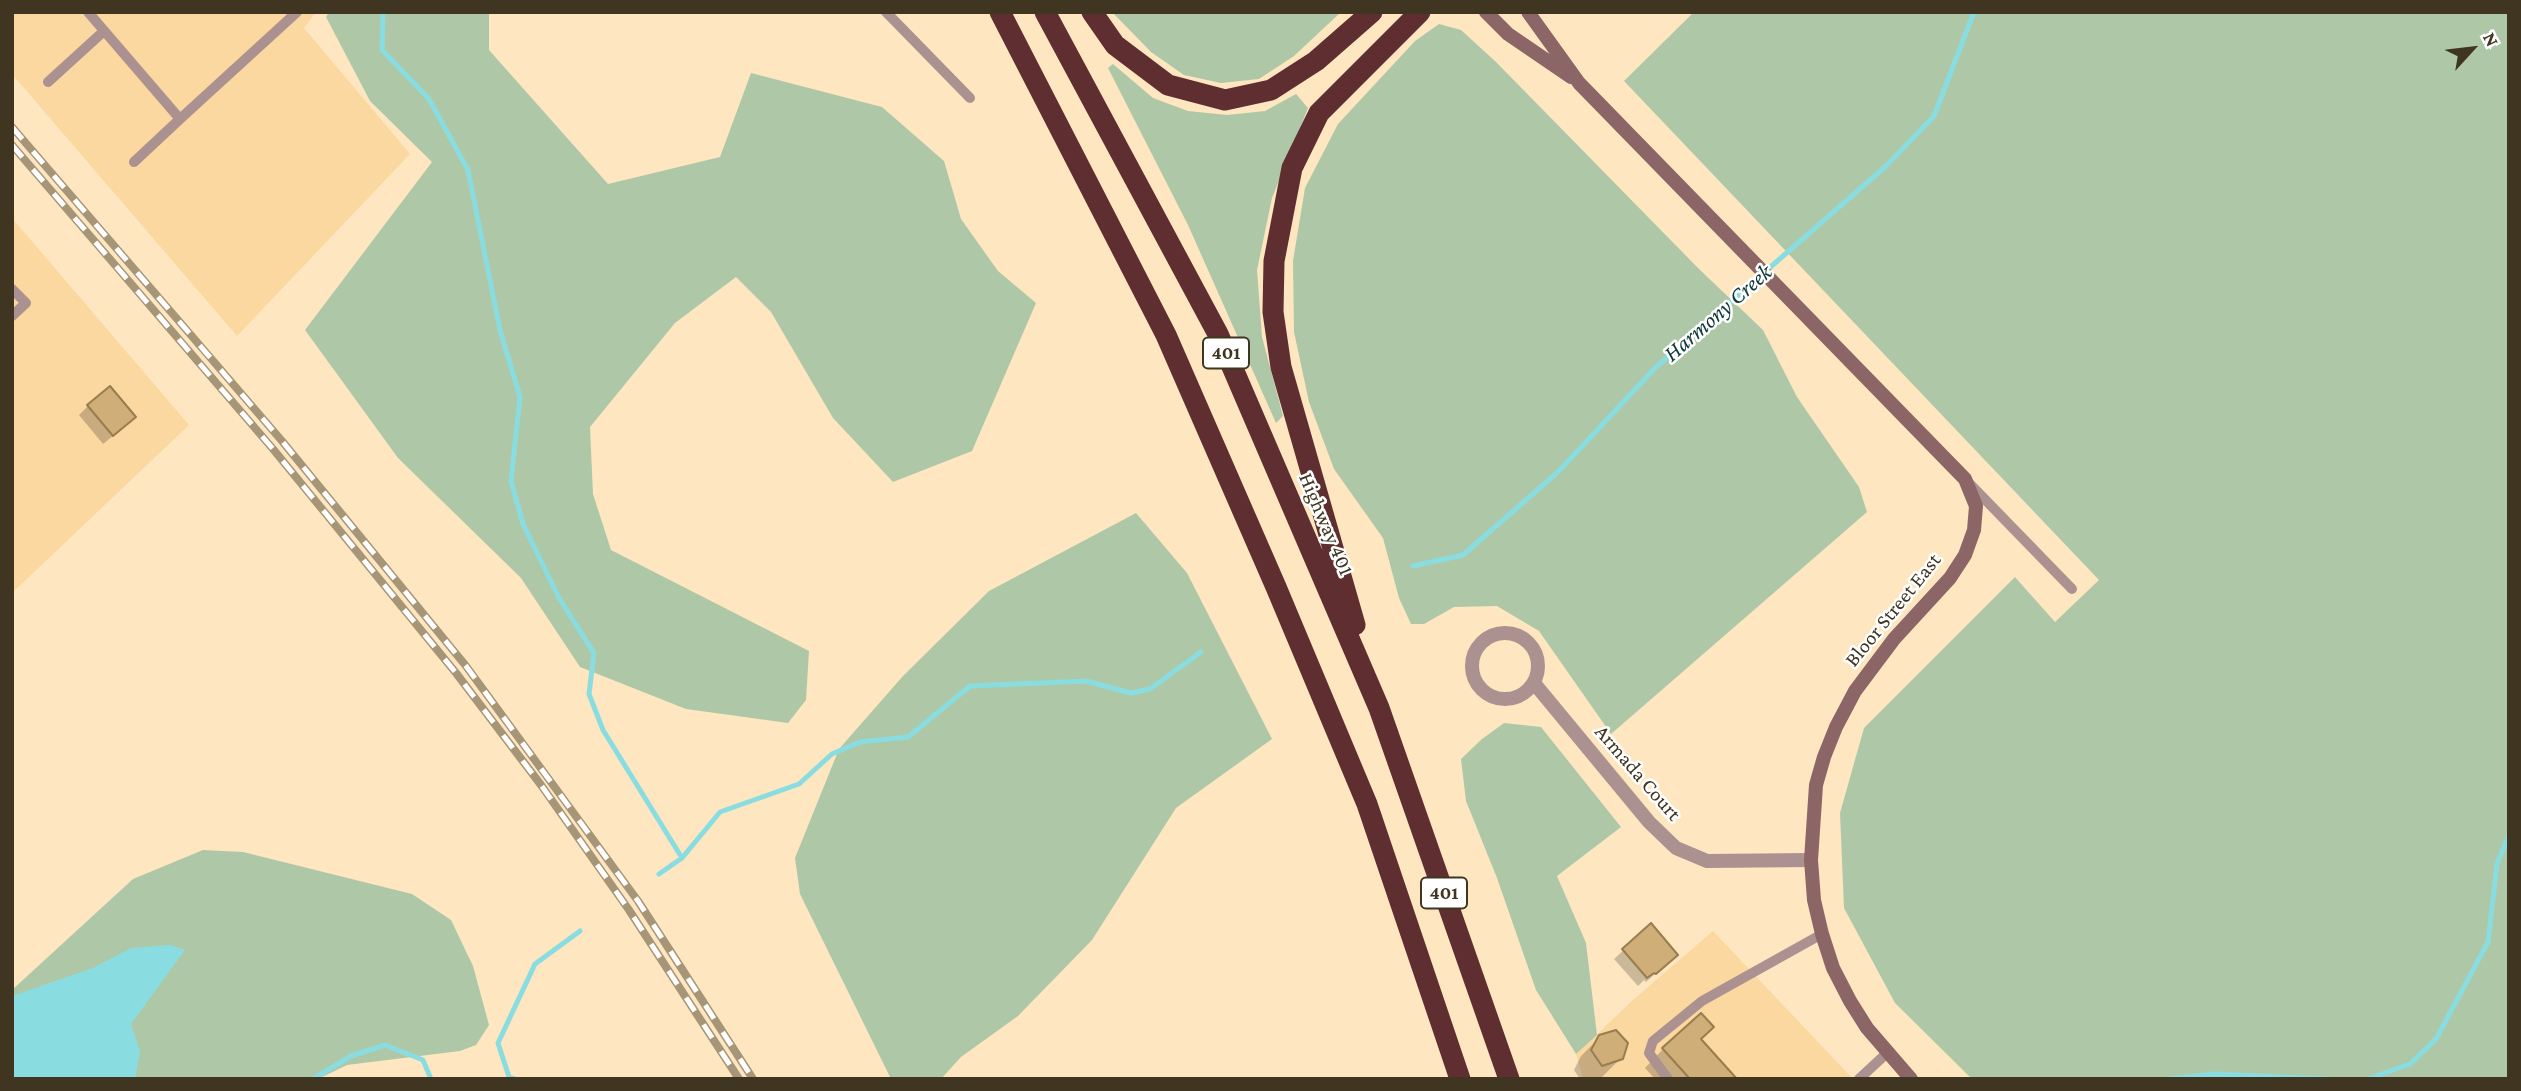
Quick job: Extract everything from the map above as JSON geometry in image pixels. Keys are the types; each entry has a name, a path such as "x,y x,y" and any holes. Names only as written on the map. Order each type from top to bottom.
{"highway":[{"name":"401","path":"1000,12 1166,335 1251,528 1367,804 1460,1079"},
{"name":"Highway 401","path":"1045,12 1217,334 1379,708 1509,1079"},
{"path":"1092,12 1115,45 1168,85 1225,100 1271,90 1316,61 1371,12"},
{"path":"1379,708 1281,367 1273,312 1274,261 1292,169 1319,113 1420,12"}],"main road":[{"name":"Bloor Street East","path":"1486,12 1508,34 1579,83"},
{"name":"Bloor Street East","path":"1528,12 1579,83 1965,479 1976,506 1975,530 1965,555 1950,578 1874,663 1855,691 1836,727 1816,785 1811,860 1814,900 1822,934 1833,968 1850,1001 1867,1028 1911,1079"}],"street":[{"path":"1497,634 1519,636 1534,651 1538,661 1534,683 1518,697 1507,700 1486,694 1478,687 1471,666 1473,655 1479,646 1497,634"},
{"name":"Armada Court","path":"1534,683 1649,822 1676,848 1707,861 1811,860"}],"lane":[{"path":"88,12 180,119"},
{"path":"134,162 298,12"},
{"path":"886,12 970,98"},
{"path":"48,82 104,31"},
{"path":"12,289 26,303 12,316"},
{"path":"1965,479 2072,589"},
{"path":"1668,1079 1649,1053 1653,1041 1702,1002 1822,934"},
{"path":"1859,1079 1887,1053"}],"shaded area":[{"path":"12,12 316,12 304,28 410,154 237,336 12,74"},
{"path":"12,218 189,425 12,593"},
{"path":"1713,931 1853,1079 1583,1079 1576,1054 1633,1000"}],"green space":[{"path":"329,12 489,12 489,50 608,184 720,157 751,73 882,107 944,161 961,219 998,271 1036,303 972,451 893,482 833,418 771,312 736,277 675,323 590,427 593,494 611,550 809,651 806,700 788,723 686,709 580,667 521,578 398,458 305,330 432,162 370,101 326,17"},
{"path":"1112,12 1341,12 1294,56 1259,79 1221,83 1184,75 1151,52"},
{"path":"1694,12 2509,12 2509,1079 1972,1079 1895,1003 1844,908 1840,813 1864,728 2015,577 2055,622 2099,580 1624,81"},
{"path":"1439,24 1461,30 1496,62 1699,269 1763,330 1797,397 1859,487 1867,512 1611,734 1539,631 1497,606 1454,607 1424,624 1411,624 1399,598 1383,538 1334,469 1309,402 1294,332 1293,261 1305,188 1338,124 1415,41"},
{"path":"1113,64 1153,98 1188,111 1227,115 1265,111 1296,94 1308,108 1272,198 1257,270 1262,337 1283,416 1276,423 1188,225 1108,68"},
{"path":"1136,513 1187,573 1272,739 1176,808 1092,940 1018,1016 961,1057 941,1079 891,1079 800,894 795,858 839,749 903,676 989,591"},
{"path":"1504,723 1541,727 1621,827 1557,876 1586,943 1597,1035 1576,1054 1536,990 1497,878 1466,801 1461,759"},
{"path":"203,850 243,852 412,894 451,920 473,966 489,1025 476,1045 460,1051 347,1065 318,1079 12,1079 12,990 133,879"}],"water":[{"path":"170,945 185,950 131,1024 140,1051 135,1079 12,1079 12,996 93,968 131,948"}],"building":[{"path":"110,386 136,417 113,436 87,405"},
{"path":"1651,923 1678,955 1656,974 1647,978 1622,949"},
{"path":"1701,1013 1714,1027 1701,1039 1737,1079 1690,1079 1662,1048"},
{"path":"1616,1030 1628,1043 1623,1059 1602,1066 1591,1050 1599,1035"}],"waterway":[{"path":"383,12 382,50 429,99 468,170 500,330 520,397 511,481 523,524 559,598 594,653 589,694 603,730 682,858"},
{"name":"Harmony Creek","path":"1413,566 1463,555 1559,471 1655,368 1886,166 1934,116 1974,12"},
{"name":"Harmony Creek","path":"659,874 682,858 720,812 799,784 832,754 860,742 908,737 970,686 1086,681 1131,693 1150,689 1201,652"},
{"path":"2368,1079 2410,1064 2436,1039 2488,942 2497,864 2509,835"},
{"name":"Harmony Creek","path":"515,1079 509,1077 498,1043 535,964 580,931"},
{"name":"Harmony Creek","path":"313,1079 351,1056 385,1045 423,1060 431,1079"},
{"path":"2168,1079 2214,1074 2327,1079"}],"railway":[{"path":"12,127 282,441 466,666 638,901 753,1079"},
{"path":"12,145 273,449 456,673 541,785 629,910 739,1079"}]}
